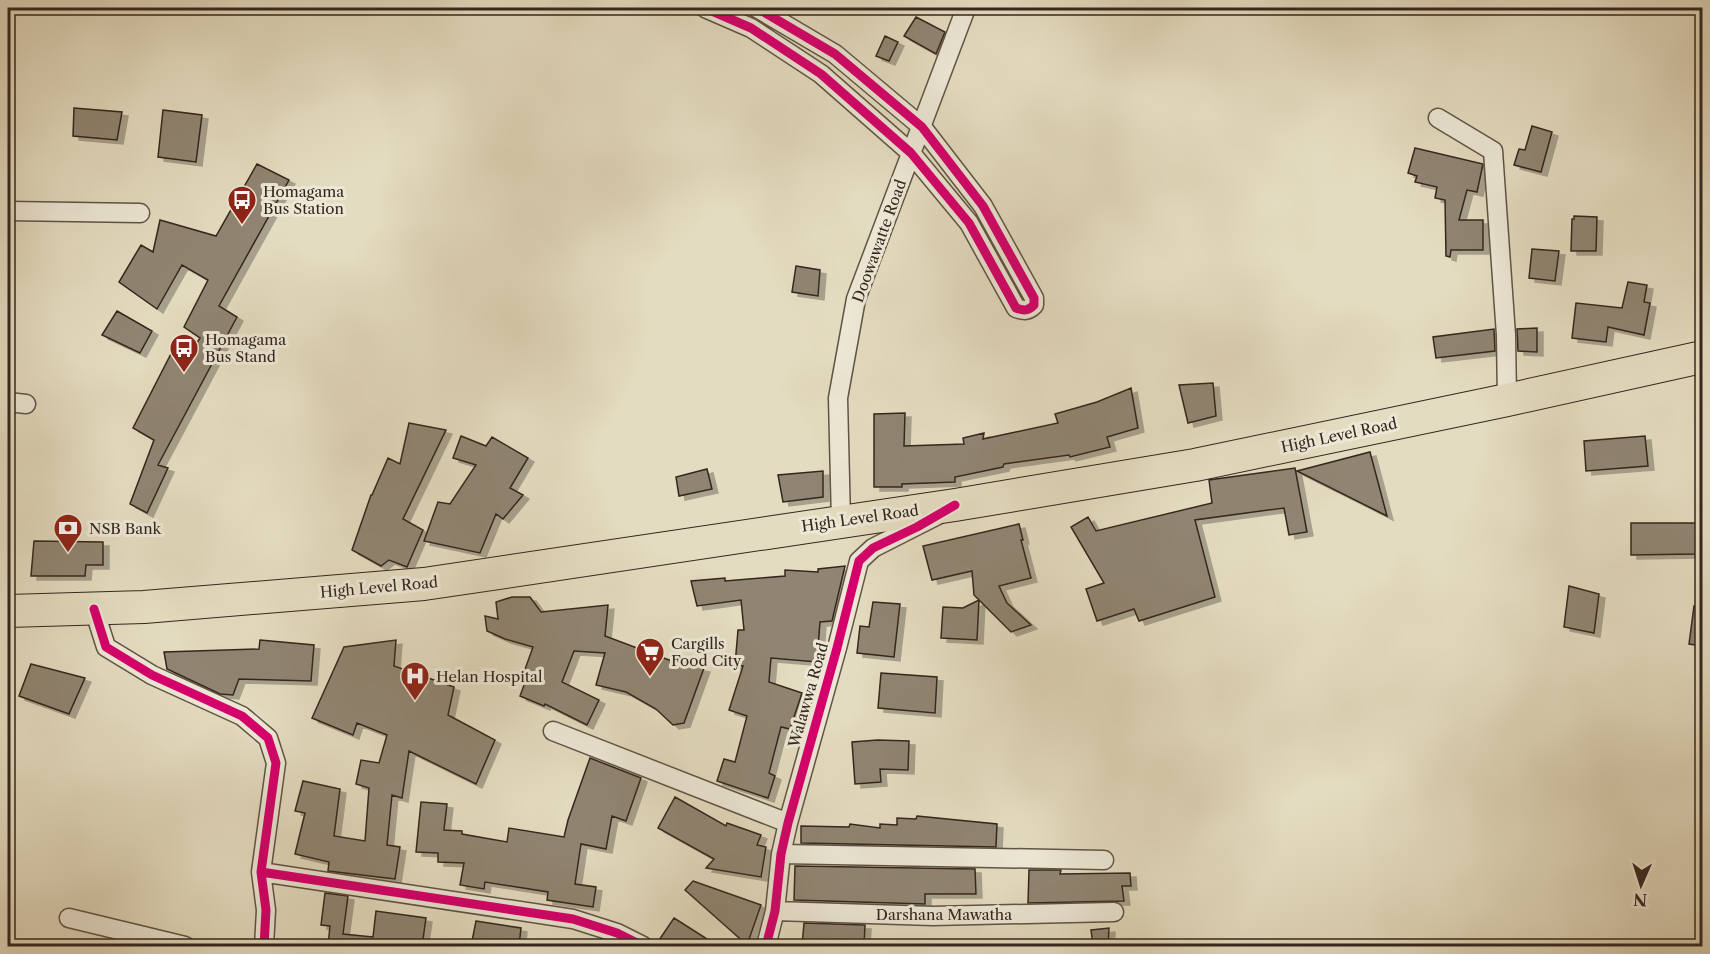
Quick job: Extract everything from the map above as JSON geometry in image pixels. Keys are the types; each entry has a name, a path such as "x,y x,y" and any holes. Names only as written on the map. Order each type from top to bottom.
{"highway":[{"name":"High Level Road","path":"8,611 94,609 424,584 955,505 1195,465 1702,357"}],"street":[{"path":"705,8 751,28 821,74 911,153 969,223 1016,308 1024,311 1030,309 1034,305 1034,298 983,206 922,127 835,54 757,8"},
{"name":"Doowawatte Road","path":"841,521 838,398 856,299 966,8"},
{"path":"1438,118 1493,151 1506,335 1507,400"},
{"path":"8,211 140,213"},
{"path":"8,402 26,404"},
{"name":"Walawwa Road","path":"766,946 775,911 781,854 788,823 859,561 873,548 955,505"},
{"path":"94,609 106,647 153,675 242,716 268,738 276,763 261,872 266,910 264,946"},
{"path":"553,731 788,823"},
{"path":"781,854 1104,860"},
{"path":"261,872 573,919 617,933 644,946"},
{"name":"Darshana Mawatha","path":"775,911 933,916 1114,912"},
{"path":"69,918 185,946"}],"building":[{"path":"916,17 945,32 936,54 904,36"},
{"path":"885,36 898,42 889,61 876,56"},
{"path":"74,108 122,112 117,140 73,136"},
{"path":"163,110 202,115 196,162 158,157"},
{"path":"1532,126 1552,132 1541,172 1514,165 1519,149 1525,150"},
{"path":"1415,148 1483,164 1477,192 1467,190 1459,220 1483,220 1483,250 1451,250 1450,257 1446,256 1445,200 1435,198 1437,187 1415,182 1417,176 1408,173"},
{"path":"257,164 289,180 219,306 237,317 158,465 168,468 147,513 130,504 154,440 133,428 176,344 191,352 200,338 184,327 208,280 182,265 157,309 119,282 141,245 153,252 160,220 216,236"},
{"path":"1574,216 1597,217 1596,251 1571,251"},
{"path":"1532,249 1559,251 1555,281 1529,278"},
{"path":"796,266 820,270 818,296 792,292"},
{"path":"1628,282 1647,285 1644,302 1650,303 1644,335 1608,327 1606,342 1572,338 1576,303 1622,308"},
{"path":"117,311 152,331 140,353 102,335"},
{"path":"1537,328 1537,352 1518,351 1517,329"},
{"path":"1494,329 1495,351 1436,358 1433,337"},
{"path":"1213,383 1216,416 1188,423 1179,385"},
{"path":"1131,388 1138,428 1107,437 1110,447 1070,457 1069,455 1004,464 1003,467 955,477 955,482 874,487 874,414 905,413 904,446 964,444 963,438 984,433 983,439 1058,423 1055,414 1097,402"},
{"path":"409,423 446,430 403,519 423,530 407,567 389,560 381,566 352,550 371,495 388,458 400,464"},
{"path":"461,436 486,446 492,437 528,458 510,488 523,495 503,519 496,514 480,553 424,541 438,502 450,504 476,465 453,458"},
{"path":"1645,436 1648,466 1586,471 1584,441"},
{"path":"1370,452 1387,516 1297,471"},
{"path":"1295,468 1307,532 1289,535 1284,508 1195,520 1215,597 1139,621 1134,609 1097,621 1086,589 1104,583 1071,527 1088,517 1096,531 1212,503 1209,480"},
{"path":"707,469 712,489 679,496 676,477"},
{"path":"823,471 823,497 783,502 778,475"},
{"path":"1631,523 1696,523 1696,554 1631,555"},
{"path":"1019,524 1031,578 999,586 1007,603 1031,625 1011,632 974,595 972,571 932,580 923,546"},
{"name":"NSB Bank","path":"34,541 103,542 103,565 86,565 85,576 31,576"},
{"path":"845,566 832,621 820,622 817,662 771,658 769,682 802,693 790,729 781,727 769,773 775,776 768,798 717,781 724,759 735,762 747,716 729,710 743,666 735,665 738,630 744,630 741,600 697,606 691,581 725,578 725,581 785,576 785,570 818,572 818,569"},
{"path":"1569,586 1599,594 1594,633 1564,627"},
{"path":"512,597 530,597 541,612 608,605 605,636 677,663 704,668 684,723 673,725 656,709 626,692 596,685 605,653 574,651 562,682 599,700 587,725 545,704 544,706 520,696 527,677 523,675 533,647 487,631 485,616 498,619 496,602"},
{"path":"979,600 977,640 941,638 943,607 963,608"},
{"path":"873,602 900,604 894,657 857,653 860,626 869,627"},
{"path":"1694,606 1702,607 1702,646 1689,644"},
{"path":"260,640 314,645 311,681 239,679 233,695 220,694 167,669 164,652 259,649"},
{"path":"396,640 394,666 454,687 448,715 495,740 476,784 409,751 402,798 392,795 387,845 400,847 395,879 328,871 329,862 295,854 305,813 295,811 303,781 340,789 334,836 365,841 369,788 356,784 361,760 379,763 387,735 357,723 353,735 312,718 344,647"},
{"path":"31,664 85,678 69,714 19,696"},
{"path":"881,673 937,677 935,713 878,708"},
{"path":"909,741 908,770 880,769 881,782 855,784 852,742"},
{"path":"590,758 641,778 626,821 612,816 606,849 581,844 575,884 596,887 593,907 547,900 548,892 485,882 484,889 460,885 464,863 438,862 438,853 416,852 421,802 447,804 444,830 462,831 462,834 507,842 509,828 564,837"},
{"path":"675,797 726,826 727,823 761,835 757,845 766,847 761,877 706,868 714,859 658,828"},
{"path":"917,816 997,824 996,847 801,843 801,826 849,827 850,824 880,828 880,824 897,825 897,818 916,819"},
{"path":"795,866 975,869 976,894 925,894 925,904 794,900"},
{"path":"1029,870 1061,870 1060,874 1130,873 1131,886 1122,886 1124,901 1028,903"},
{"path":"693,881 761,905 747,945 685,890"},
{"path":"325,893 348,896 343,934 373,937 376,911 426,918 422,946 328,946 330,926 321,925"},
{"path":"674,918 718,946 655,946"},
{"path":"476,921 521,928 519,946 471,946"},
{"path":"804,923 865,925 864,946 802,946"},
{"path":"1109,928 1108,946 1093,945 1091,930"}],"cycle path":[{"path":"705,8 751,28 821,74 911,153 969,223 1016,308 1026,310 1034,305 1034,298 983,206 922,127 835,54 757,8"},
{"path":"766,946 775,911 781,854 788,823 859,561 873,548 917,527 955,505"},
{"path":"94,609 106,647 152,675 242,716 268,738 276,763 261,872 266,910 264,946"},
{"path":"261,872 573,919 617,933 643,946"}],"place":[{"name":"Homagama Bus Station","path":"242,226"},
{"name":"Homagama Bus Stand","path":"184,374"},
{"name":"NSB Bank","path":"68,554"},
{"name":"Cargills Food City","path":"650,678"},
{"name":"Helan Hospital","path":"415,702"}]}
